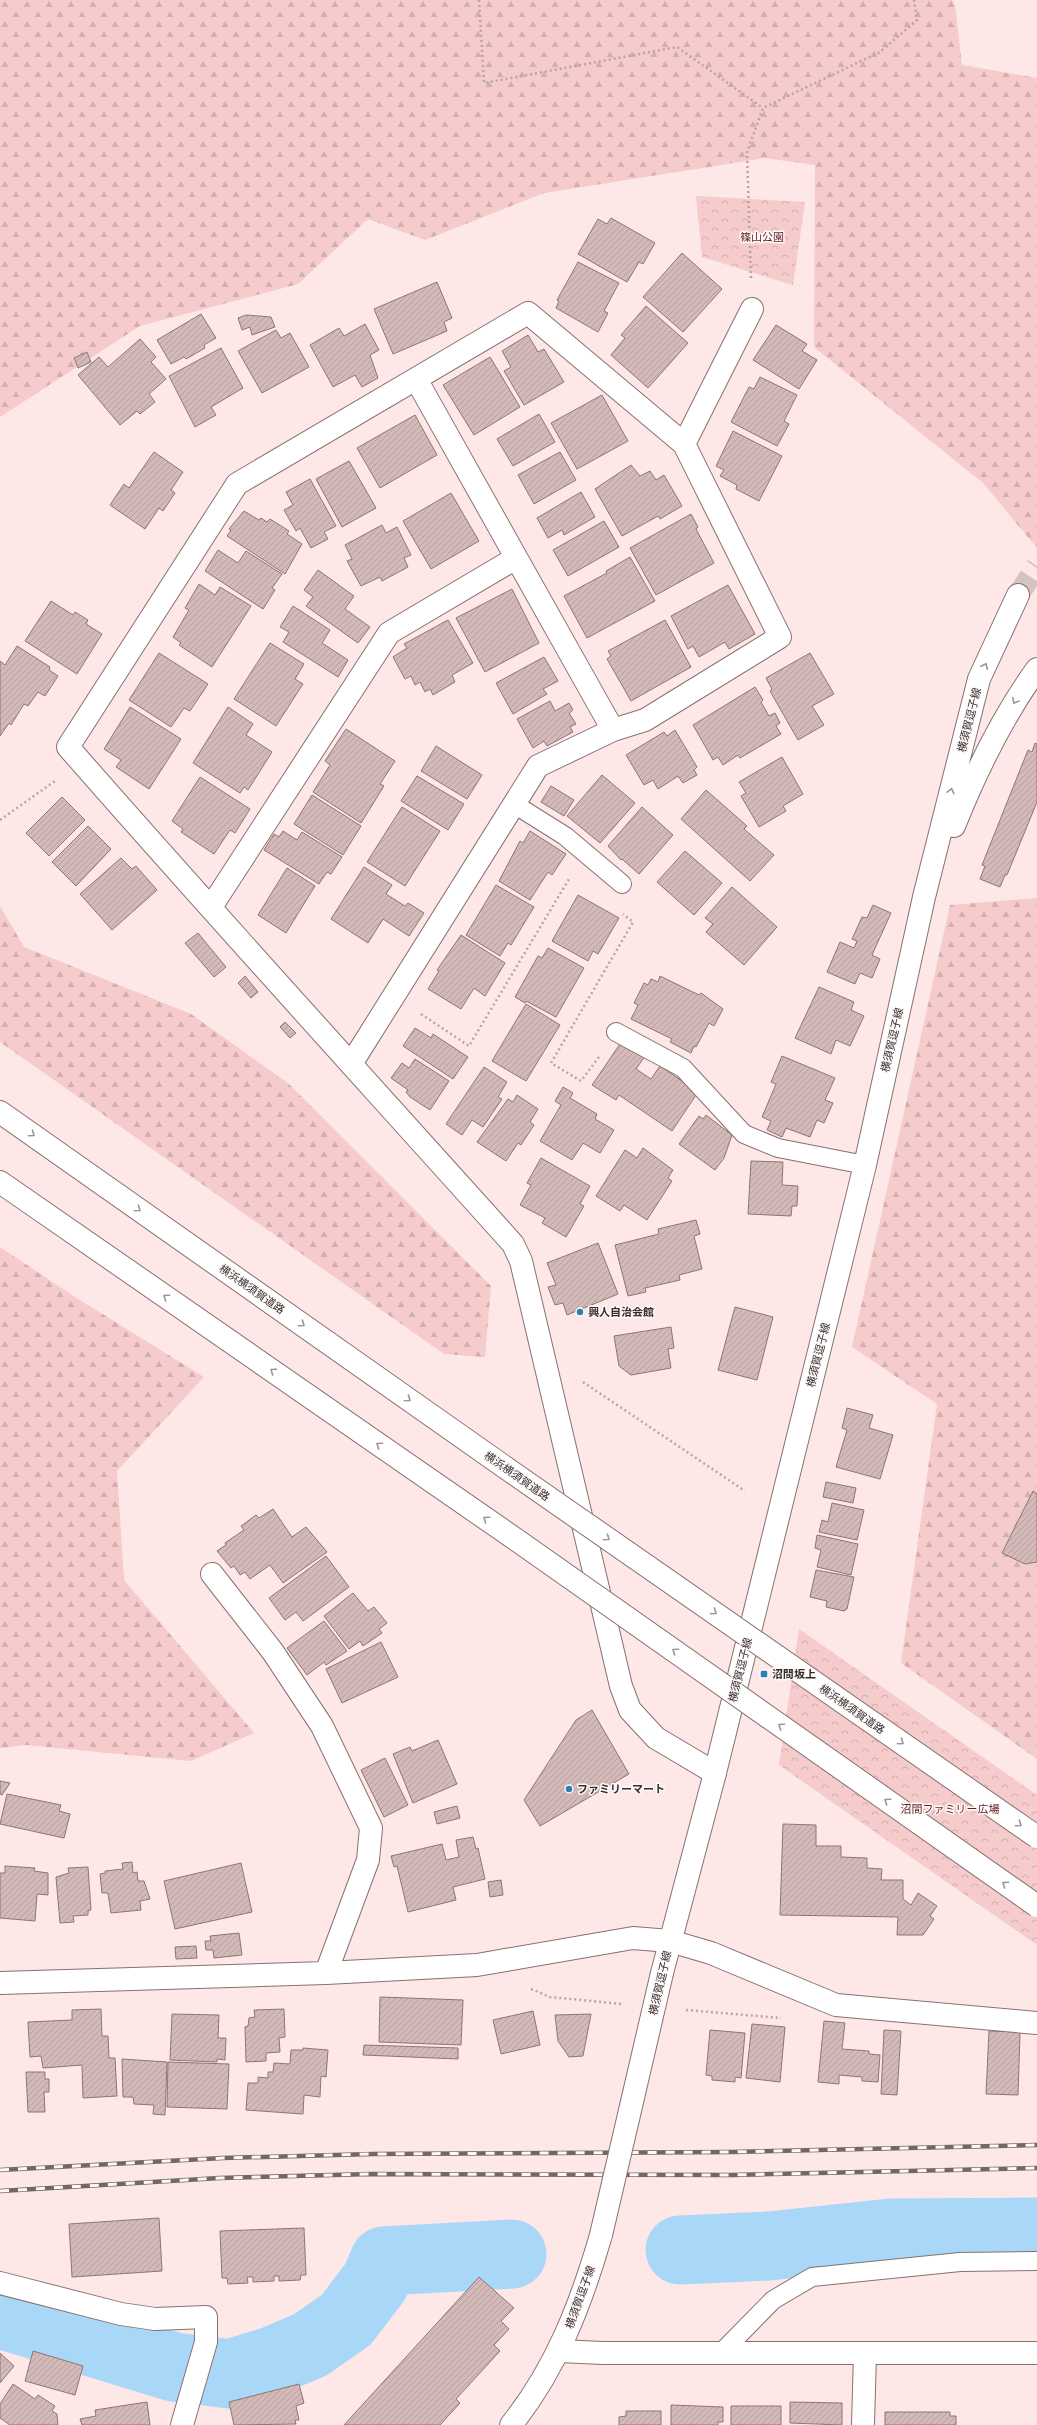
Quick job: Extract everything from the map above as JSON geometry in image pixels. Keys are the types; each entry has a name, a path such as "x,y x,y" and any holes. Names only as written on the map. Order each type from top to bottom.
{"main road":[{"path":"684,444 752,309"},
{"path":"351,1064 538,766 613,730 645,720 780,637 684,444 528,313 237,484 68,747 351,1064 513,1244 521,1261 621,1686 630,1710 656,1738 715,1773"},
{"path":"416,379 613,730"},
{"path":"211,907 389,633 516,558"},
{"name":"横須賀逗子線","path":"511,2425 526,2406 559,2351 588,2280 601,2235 662,1973 715,1773 864,1165 924,897 979,679 1018,595"},
{"name":"横須賀逗子線","path":"924,897 974,776 1016,698 1037,669"},
{"name":"横浜横須賀道路","path":"0,1112 506,1468 1037,1837"},
{"path":"0,1182 518,1541 1037,1906"},
{"path":"212,1574 274,1652 322,1726 371,1828 368,1860 326,1973"},
{"path":"0,1983 326,1973 477,1965 633,1938 670,1941 711,1952 836,2005 1037,2023"},
{"path":"0,2283 121,2314 155,2319 206,2318 206,2342 194,2391 182,2425"},
{"path":"559,2351 603,2353 865,2352 1037,2354"},
{"path":"863,2425 865,2352"}],"lane":[{"path":"514,804 565,836 622,884"},
{"path":"616,1032 683,1068 744,1134 778,1148 864,1165"},
{"path":"722,2352 773,2300 812,2277 960,2262 1037,2260"}],"path":[{"path":"479,0 484,83 676,47 763,108"},
{"path":"752,309 747,152 763,108 880,52 917,20 914,0"},
{"path":"0,820 82,763"},
{"path":"394,995 469,1046 585,853"},
{"path":"616,1032 581,1081 551,1063 633,922 621,912"},
{"path":"543,1355 745,1491"}],"green space":[{"path":"0,0 952,0 955,5 962,65 1037,78 1037,548 983,483 814,347 815,165 765,158 544,193 425,240 368,219 298,284 140,326 0,417"},
{"name":"篠山公園","path":"696,196 805,202 793,285 702,257"},
{"path":"1037,898 1037,1759 901,1663 937,1404 852,1347 950,905"},
{"path":"0,906 24,947 191,1014 289,1084 491,1286 485,1357 444,1354 0,1042"},
{"path":"0,1247 75,1297 204,1377 117,1471 124,1580 254,1733 191,1761 26,1745 0,1748"},
{"name":"沼間ファミリー広場","path":"799,1629 1037,1795 1037,1945 779,1765"}],"building":[{"path":"611,218 655,243 643,264 639,262 627,282 578,254 598,219 607,224"},
{"path":"682,253 722,289 683,332 643,297"},
{"path":"578,262 619,283 604,311 608,313 598,332 556,308 559,301 557,300"},
{"path":"437,282 452,318 444,322 447,331 393,354 374,309"},
{"path":"646,306 688,343 648,388 611,355 625,338 621,335"},
{"path":"201,314 216,338 204,345 205,348 186,359 184,357 171,364 157,340"},
{"path":"246,315 271,317 275,327 252,335 250,327 242,330 238,318"},
{"path":"365,324 379,350 370,355 378,378 362,387 355,375 333,387 310,345 339,328 344,336"},
{"path":"776,325 807,344 802,351 817,360 799,389 753,360"},
{"path":"276,330 281,338 290,333 309,367 262,393 238,351"},
{"path":"528,335 538,352 544,349 564,382 524,405 504,371 511,367 502,351"},
{"path":"140,339 156,357 151,362 166,379 149,394 155,402 140,414 137,411 120,425 78,375 99,357 108,367"},
{"path":"221,348 243,388 211,407 216,415 195,427 169,376"},
{"path":"87,352 91,362 78,368 74,358"},
{"path":"490,357 520,407 474,435 443,385"},
{"path":"760,377 797,395 784,421 789,424 777,446 731,422 749,387 754,389"},
{"path":"602,395 628,441 577,469 551,423"},
{"path":"539,414 555,442 513,466 497,439"},
{"path":"415,415 437,455 380,488 357,448"},
{"path":"733,431 782,456 759,501 736,489 737,485 720,476 724,470 716,466"},
{"path":"154,452 183,472 171,490 175,493 163,511 159,508 145,529 110,505 124,484 129,488"},
{"path":"560,452 576,480 534,504 518,475"},
{"path":"349,461 376,508 342,527 316,479"},
{"path":"631,465 640,476 650,471 656,480 664,475 682,506 660,519 658,516 622,536 595,489"},
{"path":"310,479 336,526 324,532 328,539 311,548 300,528 296,531 284,510 293,505 286,492"},
{"path":"581,492 595,517 564,535 562,530 548,538 537,518"},
{"path":"451,493 479,541 431,569 403,521"},
{"path":"244,511 259,520 261,518 267,522 270,519 289,531 287,534 302,544 285,574 227,536 231,530 229,529"},
{"path":"691,514 698,527 696,529 714,563 656,595 630,548"},
{"path":"604,521 619,547 568,576 553,550"},
{"path":"382,525 386,533 397,527 411,555 404,558 408,567 382,581 380,577 361,586 347,561 352,559 345,545"},
{"path":"218,550 238,563 246,551 282,574 272,588 275,590 263,609 205,571"},
{"path":"630,557 655,601 587,638 564,596 607,573 606,571"},
{"path":"318,570 354,596 345,609 370,627 358,643 306,606 313,597 304,590"},
{"path":"199,584 215,595 220,587 251,606 212,667 179,645 181,643 173,637 189,610 185,608"},
{"path":"728,585 755,634 729,649 725,642 699,657 693,646 688,649 671,616"},
{"path":"512,589 539,643 485,672 456,618"},
{"path":"51,601 73,615 75,612 88,620 86,624 102,634 77,674 25,641"},
{"path":"293,606 330,630 322,643 348,660 338,677 283,642 289,632 280,627"},
{"path":"448,620 473,663 452,675 455,682 433,695 430,689 425,692 420,682 415,685 411,676 405,679 393,657 407,648 404,644"},
{"path":"665,620 691,667 631,701 607,659 611,656 608,651"},
{"path":"270,643 304,664 295,679 303,684 276,726 234,699"},
{"path":"17,646 50,667 49,670 58,676 45,696 38,692 28,706 24,704 11,725 9,723 0,736 0,661 5,665"},
{"path":"159,653 208,684 190,711 184,708 171,727 129,700"},
{"path":"810,653 834,694 812,706 824,725 798,740 770,691 772,689 766,678"},
{"path":"544,657 558,681 543,689 547,694 513,714 496,683"},
{"path":"755,687 763,700 761,702 769,716 775,713 780,723 776,726 781,734 740,758 738,755 723,765 718,757 713,760 693,725"},
{"path":"550,701 555,711 569,703 573,710 569,713 576,724 570,727 573,732 547,746 544,741 533,748 517,719"},
{"path":"130,707 181,739 149,789 116,767 121,760 104,749"},
{"path":"228,707 253,724 246,735 272,752 248,790 244,787 240,793 193,763"},
{"path":"346,729 395,761 380,784 384,786 361,823 313,792 330,765 325,761"},
{"path":"675,730 697,767 694,770 697,775 683,783 678,776 658,789 653,780 644,785 626,755 664,732 667,736"},
{"path":"1035,743 1037,744 1037,802 1007,875 1005,875 1000,887 980,879 985,866 982,865 1028,750 1032,752"},
{"path":"436,746 482,775 467,799 421,771"},
{"path":"782,757 803,794 783,806 786,811 759,827 741,796 746,793 739,782"},
{"path":"602,775 635,803 600,843 567,816"},
{"path":"417,776 464,804 448,830 401,801"},
{"path":"200,777 250,809 235,833 230,830 214,854 181,832 183,829 172,821"},
{"path":"551,786 574,800 564,816 541,802"},
{"path":"706,790 747,826 744,829 774,855 750,881 681,819"},
{"path":"312,795 361,826 343,855 294,824"},
{"path":"62,797 85,820 49,856 26,833"},
{"path":"402,807 440,831 405,886 367,862"},
{"path":"642,807 673,835 639,874 622,859 621,860 608,846"},
{"path":"88,826 111,849 76,886 52,862"},
{"path":"283,831 297,840 302,832 342,857 331,874 327,872 319,884 264,850 274,834 279,837"},
{"path":"530,831 566,854 552,875 548,872 530,900 499,881 520,841 523,843"},
{"path":"685,851 722,883 694,915 657,882"},
{"path":"121,858 132,869 136,866 157,890 112,930 80,894"},
{"path":"364,867 392,885 386,894 405,906 408,903 424,913 409,936 383,919 368,943 331,919"},
{"path":"287,868 315,886 286,933 258,915"},
{"path":"496,885 534,907 511,945 508,943 500,956 466,935"},
{"path":"732,887 777,927 744,965 706,932 713,924 705,918"},
{"path":"578,895 619,918 598,954 593,951 588,961 552,941"},
{"path":"873,905 891,913 872,955 880,959 872,978 860,973 855,984 827,972 840,942 854,948 857,941 852,939 862,917 867,918"},
{"path":"198,933 226,967 214,977 185,943"},
{"path":"461,935 505,963 485,996 474,988 461,1009 428,989 439,971 437,970"},
{"path":"548,948 584,968 556,1017 526,1001 525,1003 515,997 538,956 542,958"},
{"path":"245,976 258,992 251,998 238,983"},
{"path":"660,976 699,995 701,993 723,1009 714,1026 709,1023 696,1047 694,1046 691,1053 670,1042 672,1039 631,1019 638,1005 634,1003 644,983 648,985 651,979 658,982"},
{"path":"819,987 854,1002 851,1010 864,1016 850,1046 836,1040 831,1054 795,1038"},
{"path":"526,1004 560,1025 526,1081 492,1061"},
{"path":"285,1022 296,1033 290,1038 280,1027"},
{"path":"415,1028 431,1038 433,1034 468,1057 453,1079 403,1046"},
{"path":"622,1041 645,1056 636,1069 651,1079 660,1066 698,1092 672,1131 619,1095 616,1100 592,1085"},
{"path":"782,1056 835,1078 825,1100 833,1103 824,1123 817,1120 810,1137 786,1128 782,1137 767,1130 771,1121 762,1117 776,1084 771,1082"},
{"path":"415,1059 449,1081 430,1110 410,1097 406,1092 408,1090 391,1078 402,1063 409,1068"},
{"path":"484,1067 507,1082 498,1097 502,1099 483,1127 472,1120 462,1135 446,1124"},
{"path":"563,1087 573,1093 570,1098 597,1114 595,1119 614,1130 600,1153 583,1143 572,1160 540,1141 561,1105 555,1101"},
{"path":"517,1095 538,1109 530,1122 534,1125 521,1145 518,1143 506,1161 477,1142 508,1099 513,1102"},
{"path":"706,1115 732,1135 724,1158 715,1170 679,1144 699,1116 703,1119"},
{"path":"643,1148 673,1170 668,1178 672,1181 647,1220 624,1205 620,1211 596,1196 625,1150 637,1158"},
{"path":"541,1158 590,1186 580,1204 584,1206 566,1237 542,1223 545,1218 520,1205 531,1185 527,1183"},
{"path":"751,1161 783,1162 782,1185 798,1186 797,1206 792,1206 791,1216 748,1214"},
{"path":"696,1220 700,1234 694,1236 702,1269 679,1275 680,1280 645,1288 646,1292 628,1296 615,1245 659,1234 658,1229"},
{"path":"598,1243 618,1294 567,1315 563,1303 555,1305 548,1287 556,1285 547,1263"},
{"path":"735,1307 773,1317 757,1380 718,1370"},
{"path":"671,1327 674,1348 668,1349 671,1368 631,1375 619,1366 614,1336"},
{"path":"847,1408 873,1415 869,1428 893,1435 880,1479 836,1467 847,1430 842,1428"},
{"path":"826,1482 856,1488 853,1503 823,1497"},
{"path":"1033,1491 1037,1494 1037,1562 1025,1564 1002,1553"},
{"path":"832,1503 864,1510 857,1540 819,1532 822,1520 828,1522"},
{"path":"273,1509 292,1537 306,1527 327,1552 283,1583 270,1565 250,1579 245,1572 240,1575 234,1566 231,1568 217,1551 226,1545 225,1543 244,1530 241,1526 256,1515 259,1518"},
{"path":"817,1535 858,1544 851,1575 817,1567 821,1550 815,1548"},
{"path":"326,1556 349,1587 303,1621 296,1612 285,1620 269,1598"},
{"path":"816,1570 854,1577 847,1609 844,1611 826,1607 827,1601 810,1597"},
{"path":"353,1593 368,1611 374,1607 387,1623 379,1629 382,1633 363,1646 360,1641 349,1649 324,1616"},
{"path":"324,1621 347,1651 326,1665 324,1662 307,1675 287,1648"},
{"path":"381,1642 398,1677 342,1703 326,1669"},
{"path":"592,1710 629,1774 540,1826 524,1800 576,1720"},
{"path":"438,1740 457,1784 413,1803 393,1754 410,1747 412,1751"},
{"path":"385,1758 408,1805 384,1817 361,1770"},
{"path":"0,1781 10,1783 2,1795 0,1794"},
{"path":"7,1794 61,1805 59,1811 70,1814 64,1838 0,1824"},
{"path":"457,1806 460,1818 437,1824 434,1812"},
{"path":"783,1824 816,1825 816,1846 841,1846 841,1857 867,1858 867,1868 882,1869 881,1880 903,1880 903,1899 911,1905 918,1893 937,1906 930,1916 934,1919 923,1935 897,1935 898,1917 780,1915"},
{"path":"473,1837 476,1849 478,1848 485,1879 453,1887 456,1900 408,1912 397,1866 394,1867 391,1856 442,1844 446,1860 459,1857 456,1840"},
{"path":"132,1862 133,1873 137,1872 138,1881 144,1881 150,1899 140,1901 141,1910 111,1913 108,1893 102,1893 100,1874 105,1873 105,1871 123,1869 122,1863"},
{"path":"241,1863 252,1912 175,1929 164,1881"},
{"path":"5,1866 35,1868 34,1871 48,1873 48,1895 37,1894 35,1921 0,1918 0,1873 5,1873"},
{"path":"88,1867 91,1910 88,1911 88,1915 73,1916 74,1922 60,1923 56,1877 69,1873 68,1868"},
{"path":"501,1880 503,1895 490,1897 488,1882"},
{"path":"239,1933 242,1955 214,1958 213,1950 206,1950 205,1941 211,1941 210,1936"},
{"path":"196,1946 197,1958 176,1959 175,1947"},
{"path":"380,1997 463,2000 461,2045 379,2042"},
{"path":"101,2009 102,2036 108,2036 109,2058 115,2058 117,2096 83,2098 82,2065 43,2068 41,2056 30,2057 28,2022 72,2020 72,2010"},
{"path":"284,2009 285,2037 279,2038 280,2052 266,2053 266,2061 246,2062 245,2027 248,2026 249,2018 255,2017 254,2010"},
{"path":"533,2011 540,2045 501,2054 493,2020"},
{"path":"172,2014 219,2015 218,2038 226,2038 225,2060 217,2059 217,2062 170,2060"},
{"path":"591,2014 583,2056 569,2057 558,2041 555,2015"},
{"path":"824,2021 845,2023 842,2049 869,2051 869,2054 880,2055 878,2082 862,2081 862,2077 839,2075 839,2084 818,2082"},
{"path":"752,2024 785,2027 780,2082 746,2078"},
{"path":"710,2030 745,2033 741,2078 735,2077 735,2082 712,2080 712,2076 706,2075"},
{"path":"884,2030 901,2031 897,2095 881,2094"},
{"path":"989,2031 1020,2032 1018,2095 986,2094"},
{"path":"364,2045 458,2048 458,2059 363,2055"},
{"path":"303,2048 328,2050 326,2077 321,2076 320,2097 304,2095 303,2114 246,2110 248,2083 258,2083 258,2077 268,2078 268,2072 273,2072 274,2063 290,2064 291,2050 303,2050"},
{"path":"122,2059 167,2062 165,2115 153,2114 154,2105 134,2104 133,2097 123,2097"},
{"path":"168,2062 229,2064 227,2109 167,2107"},
{"path":"26,2072 45,2072 45,2079 49,2079 49,2092 44,2092 45,2112 28,2112"},
{"path":"159,2218 162,2271 72,2277 69,2224"},
{"path":"304,2228 306,2275 301,2275 300,2280 279,2281 279,2276 274,2276 274,2281 253,2282 253,2277 247,2277 248,2283 228,2284 227,2278 222,2278 220,2231"},
{"path":"479,2277 514,2308 501,2321 509,2329 494,2345 500,2351 456,2399 460,2403 440,2425 344,2425"},
{"path":"33,2351 83,2366 75,2395 25,2381"},
{"path":"0,2353 14,2366 0,2383"},
{"path":"13,2384 35,2399 38,2395 55,2406 52,2411 57,2414 58,2425 10,2425 0,2418 0,2404"},
{"path":"299,2384 304,2403 296,2406 299,2420 295,2420 296,2424 234,2425 229,2402"},
{"path":"147,2402 150,2425 82,2425 80,2419 96,2416 95,2410"},
{"path":"790,2402 842,2403 842,2425 790,2423"},
{"path":"671,2405 723,2407 723,2422 718,2422 718,2425 671,2425"},
{"path":"731,2406 781,2406 781,2425 731,2425"},
{"path":"626,2411 661,2411 661,2425 619,2425 619,2417 626,2416"},
{"path":"885,2412 950,2412 950,2416 956,2416 956,2425 885,2425"}],"waterway":[{"path":"680,2250 769,2246 891,2233 1037,2232"},
{"path":"0,2314 174,2367 230,2374 272,2361 310,2345 346,2320 375,2282 384,2261 512,2254"}],"tunnel":[{"path":"1018,595 1037,566"}],"railway":[{"path":"0,2170 223,2158 373,2154 732,2152 1037,2145"},
{"path":"0,2191 220,2178 372,2174 732,2175 1037,2168"}],"place":[{"name":"興人自治会館","path":"580,1312"},
{"name":"沼間坂上","path":"764,1674"},
{"name":"ファミリーマート","path":"569,1789"}]}
